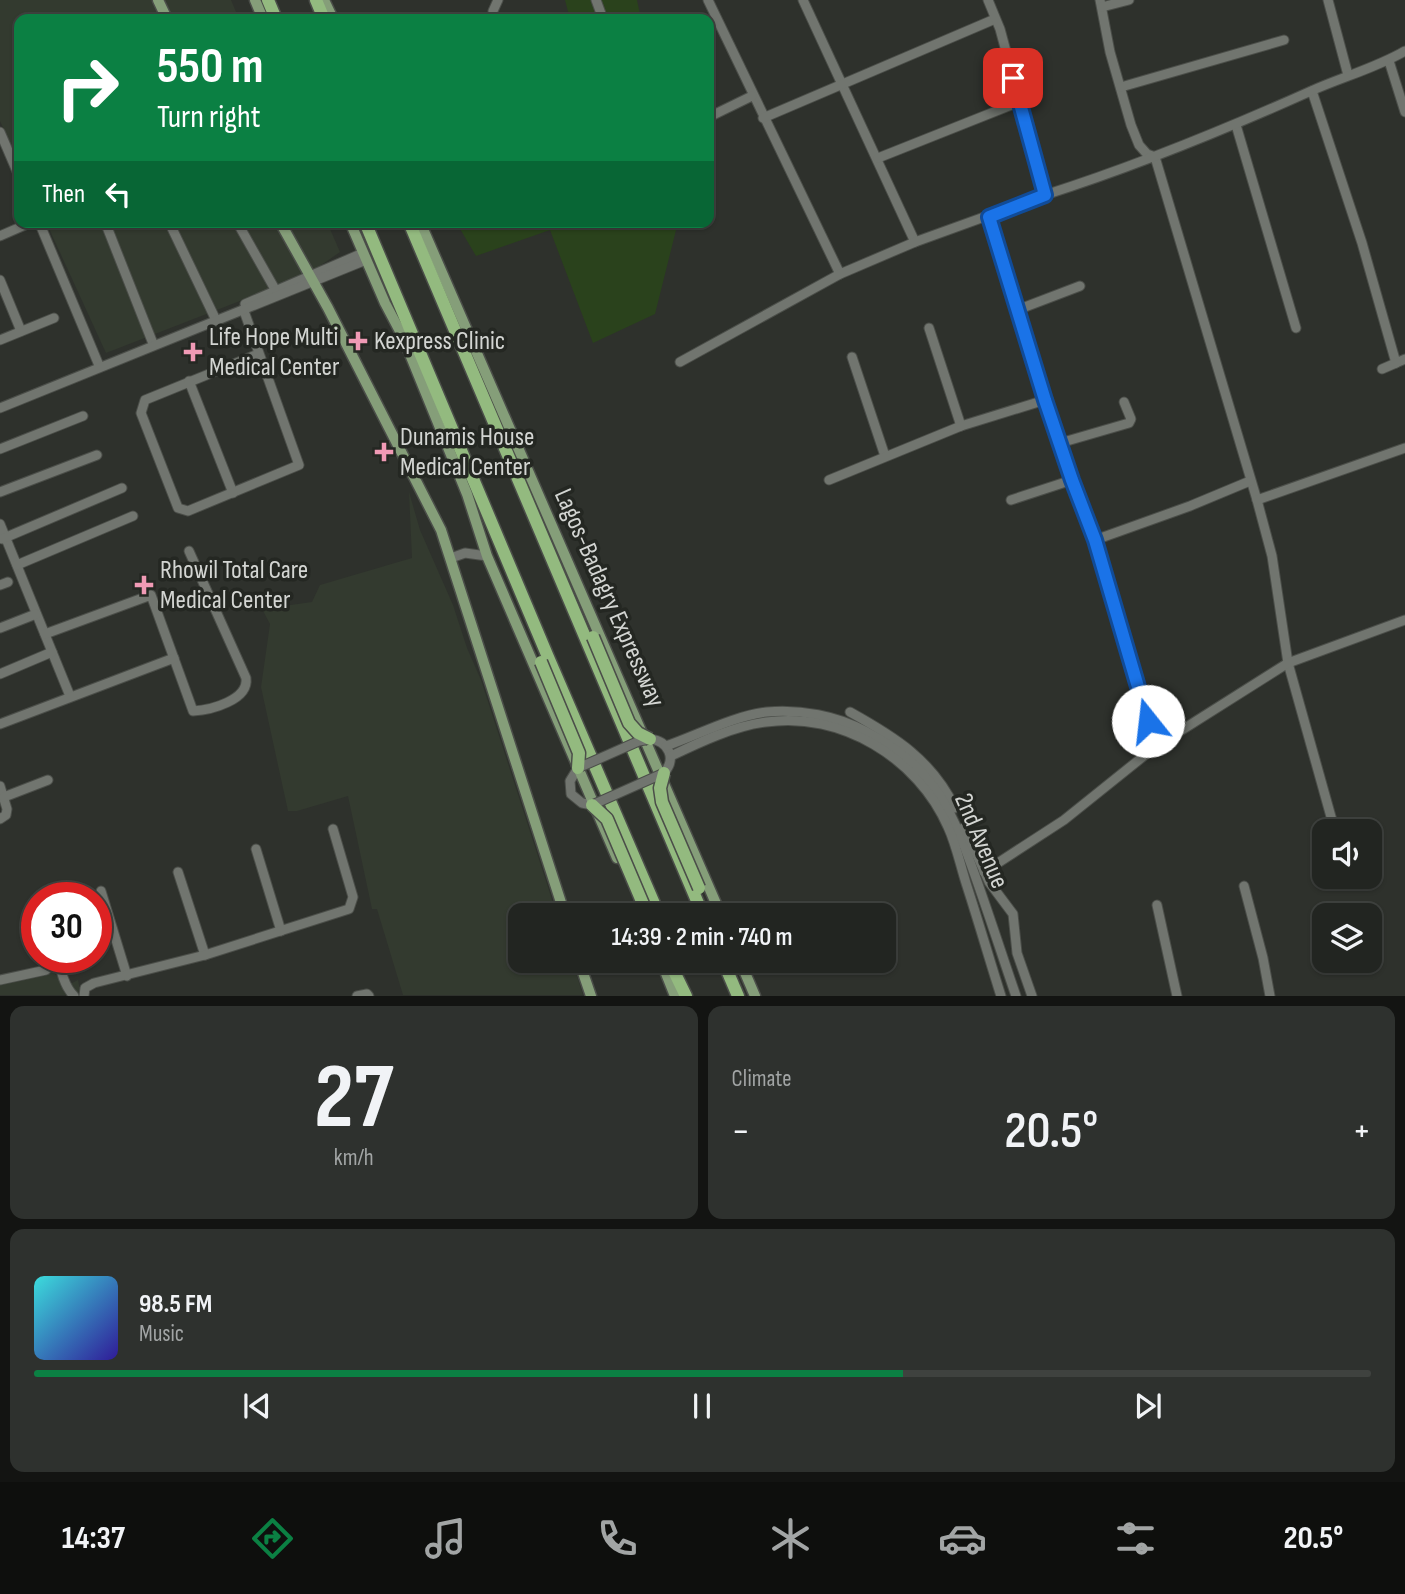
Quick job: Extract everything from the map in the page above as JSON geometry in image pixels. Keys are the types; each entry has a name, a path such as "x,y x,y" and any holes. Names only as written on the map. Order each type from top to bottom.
{"highway":[{"path":"368,228 548,657 645,903"},
{"name":"Lagos-Badagry Expressway","path":"411,228 698,903"},
{"path":"488,412 550,541 629,723 638,733 650,739"},
{"path":"458,440 502,564 579,753 578,768"},
{"path":"664,773 660,788 662,802 706,903"},
{"path":"593,804 610,824 644,903"},
{"path":"674,973 685,996"},
{"path":"683,973 693,996"},
{"path":"728,973 738,996"},
{"path":"736,973 745,996"}],"main road":[{"path":"284,228 315,279"},
{"path":"289,228 414,463 454,557 563,903"},
{"path":"353,228 403,337 467,494 487,556 644,903"},
{"name":"Lagos-Badagry Expressway","path":"423,228 716,903"},
{"path":"586,973 593,996"},
{"path":"666,973 676,996"},
{"path":"745,973 755,996"}],"street":[{"path":"493,11 498,0"},
{"path":"708,0 839,274"},
{"path":"803,0 915,242"},
{"path":"988,0 1045,195"},
{"path":"1129,0 1101,3 1110,52 1139,145 1155,158 1257,500 1272,556 1288,663 1332,819"},
{"path":"1328,0 1348,75"},
{"path":"763,118 995,19"},
{"path":"1121,87 1284,40"},
{"path":"680,362 839,274 915,242 1155,158 1348,75 1389,61 1405,51"},
{"path":"1389,61 1405,112"},
{"path":"1312,91 1401,361 1382,369"},
{"path":"714,115 752,96"},
{"path":"878,158 1019,102"},
{"path":"1236,125 1296,328"},
{"path":"0,132 14,164"},
{"path":"989,217 1045,400 1095,540 1155,747"},
{"path":"0,236 18,228"},
{"path":"42,228 98,363"},
{"path":"107,228 152,341"},
{"path":"172,228 214,316"},
{"path":"240,228 276,292"},
{"path":"0,408 244,311 365,257"},
{"path":"0,402 214,316 315,279"},
{"path":"0,280 21,331"},
{"path":"1017,310 1080,286"},
{"path":"244,311 299,465 188,511 178,508 141,413 145,400 258,354"},
{"path":"0,340 54,318"},
{"path":"929,328 961,426"},
{"path":"852,358 886,456"},
{"path":"189,381 233,493"},
{"path":"829,480 961,426 1045,400"},
{"path":"1060,443 1129,423 1124,402"},
{"path":"0,449 83,416"},
{"path":"1257,500 1405,448"},
{"path":"0,492 97,455"},
{"path":"1011,500 1072,480"},
{"path":"1095,540 1250,481"},
{"path":"3,539 122,488"},
{"path":"16,565 133,516"},
{"path":"0,524 3,539 71,696"},
{"path":"45,634 151,595 193,711 211,708 244,692 246,678 189,551"},
{"path":"454,557 465,553 487,556"},
{"path":"0,628 36,614"},
{"path":"984,872 1064,820 1155,747 1288,663 1405,620"},
{"path":"0,674 52,652"},
{"path":"0,724 174,657"},
{"name":"2nd Avenue","path":"666,746 766,712 823,715 889,743 928,777 948,806 959,830 1016,996"},
{"path":"850,712 911,749 950,797 989,882 1013,914 1017,953 1032,996"},
{"name":"2nd Avenue","path":"671,756 744,726 791,720 851,728 869,741 907,769 928,791 939,808 949,828 1001,996"},
{"path":"650,739 660,741 666,746 671,756 670,765 664,773 593,804 582,803 571,794 570,781 578,768 639,741 650,739"},
{"path":"4,797 48,780"},
{"path":"0,786 7,809 6,815 0,819"},
{"path":"62,973 64,979 80,995 88,985 205,955 349,909 353,897 333,829"},
{"path":"256,849 281,931"},
{"path":"178,873 205,955"},
{"path":"1244,886 1270,996"},
{"path":"1157,905 1177,996"},
{"path":"112,929 127,976"},
{"path":"0,981 33,973"},
{"path":"357,996 369,996"}],"shaded area":[{"path":"0,0 231,0 237,14 14,14 14,152 0,121"},
{"path":"49,228 330,228 340,252 307,275 106,353"},
{"path":"409,492 420,530 453,605 481,680 553,903 508,903 508,973 576,973 583,995 403,995 377,909 372,909 348,796 297,811 288,811 261,687 270,624 262,609 312,602 320,585 412,558"},
{"path":"31,973 54,973 68,985 78,980 81,995 0,995 0,980"}],"green space":[{"path":"565,0 637,0 640,14 569,14"},
{"path":"460,228 676,228 655,314 593,343 550,230 476,256"}],"place":[{"name":"Kexpress Clinic","path":"358,341"},
{"name":"Life Hope Multi Medical Center","path":"193,352"},
{"name":"Dunamis House Medical Center","path":"384,452"},
{"name":"Rhowil Total Care Medical Center","path":"144,585"}],"route":[{"path":"1013,78 1045,195 989,217 1045,400 1095,540 1148,721"}]}
